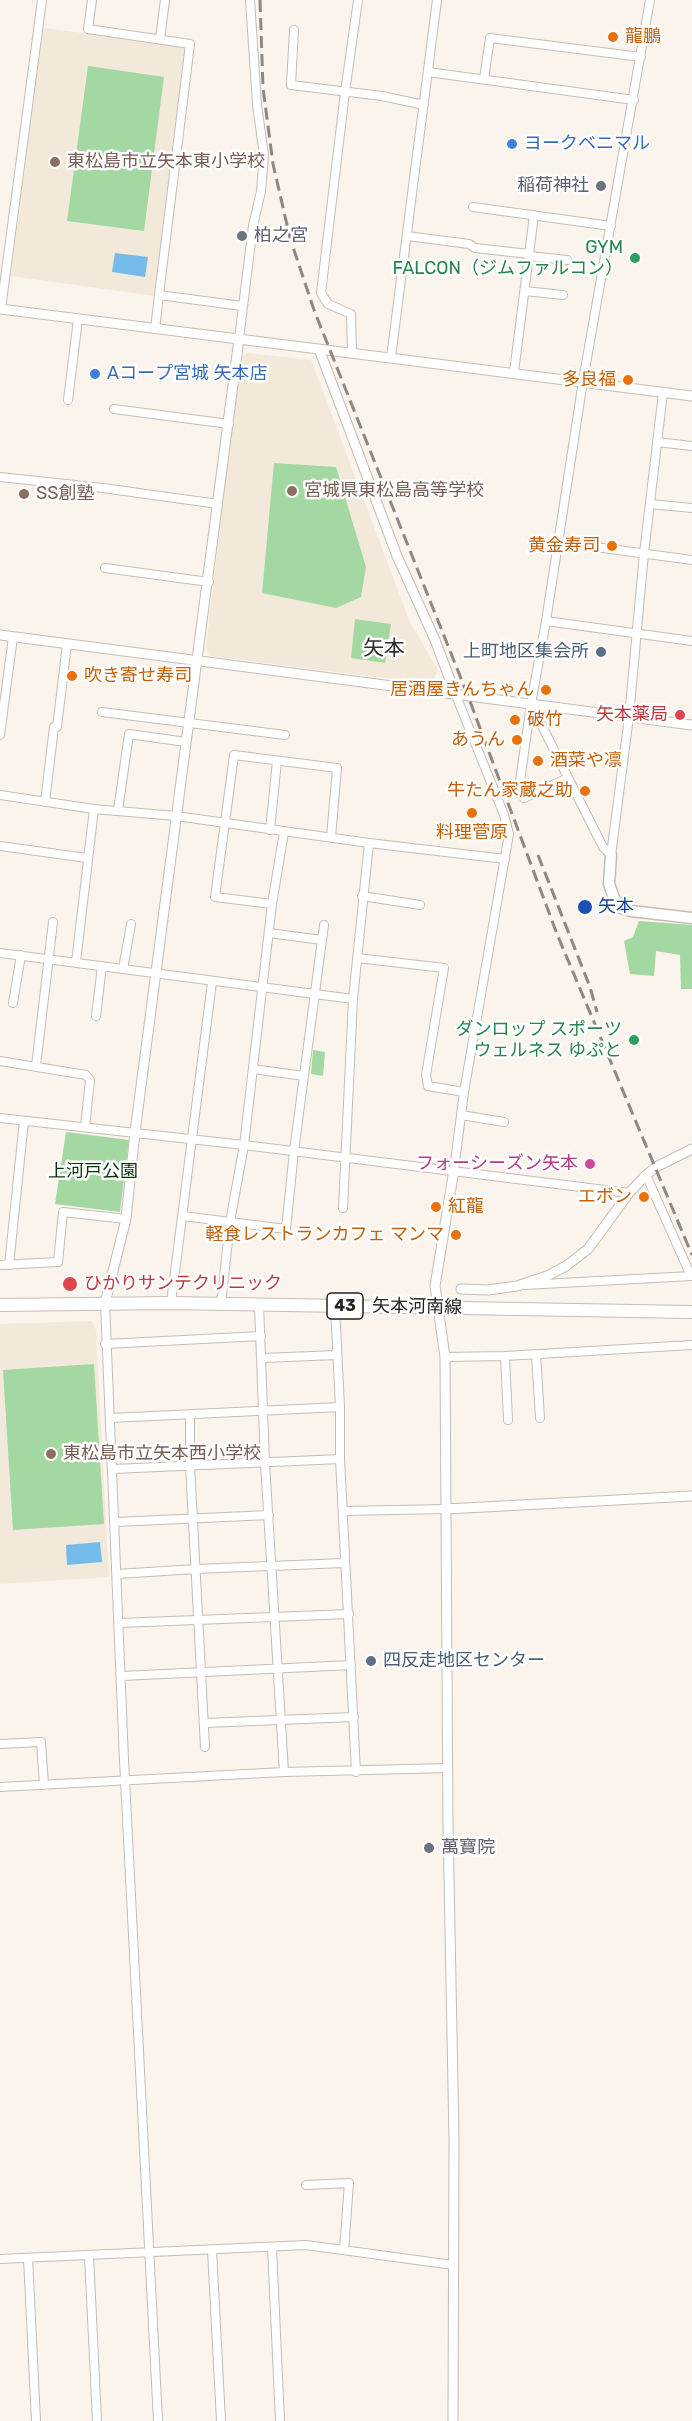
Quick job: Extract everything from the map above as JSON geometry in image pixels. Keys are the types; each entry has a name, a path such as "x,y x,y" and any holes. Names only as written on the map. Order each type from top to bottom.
{"main road":[{"path":"611,855 610,891 621,908 692,918"},
{"name":"矢本河南線","path":"0,1305 171,1303 690,1311"}],"street":[{"path":"42,0 1,309 692,396"},
{"path":"92,0 88,29 190,44 154,328"},
{"path":"160,39 165,0"},
{"path":"158,2421 126,1781 111,1418 105,1344 105,1303 126,1219 155,974 229,424 242,306 253,226 261,191 264,155 257,105 250,0"},
{"path":"352,353 351,314 328,304 321,293 358,0"},
{"path":"391,357 437,0"},
{"path":"568,778 524,798 520,781 531,704 559,542 583,381 650,0"},
{"path":"294,30 291,85 424,105"},
{"path":"484,79 490,38 641,57"},
{"path":"428,72 634,99"},
{"path":"473,207 611,226"},
{"path":"514,372 534,215"},
{"path":"407,236 567,260"},
{"path":"0,253 9,254"},
{"path":"525,291 562,295"},
{"path":"159,295 242,306"},
{"path":"68,400 78,319"},
{"path":"319,349 397,556 435,640 504,814 508,834 464,1092 435,1286 445,1357 454,2139 453,2421"},
{"path":"611,855 663,393"},
{"path":"114,409 229,424"},
{"path":"657,442 692,446"},
{"path":"0,477 218,504"},
{"path":"650,504 692,508"},
{"path":"559,542 692,560"},
{"path":"105,568 208,582"},
{"path":"546,621 692,641"},
{"path":"0,636 692,725"},
{"path":"0,735 13,637"},
{"path":"45,802 54,727 57,727 68,644"},
{"path":"531,704 603,848 611,855"},
{"path":"102,712 285,735"},
{"path":"118,810 129,734 186,742"},
{"path":"272,904 216,897 234,755 337,768 331,837"},
{"path":"270,830 277,760"},
{"path":"0,795 505,859"},
{"path":"76,962 94,808"},
{"path":"221,1305 230,1222 244,1145 272,904 284,832"},
{"path":"343,1208 353,999 369,843"},
{"path":"0,846 87,858"},
{"path":"362,897 420,905"},
{"path":"36,1066 53,922"},
{"path":"123,969 131,924"},
{"path":"183,1216 286,1229 324,925"},
{"path":"269,933 322,940"},
{"path":"0,953 353,999"},
{"path":"14,1003 21,955"},
{"path":"357,958 444,968 426,1075 428,1086 464,1092"},
{"path":"96,1016 102,966"},
{"path":"171,1303 212,982"},
{"path":"0,1061 86,1075 90,1080 85,1127"},
{"path":"253,1069 304,1076"},
{"path":"461,1115 504,1122"},
{"path":"0,1118 192,1138 629,1194"},
{"path":"24,1121 4,1265 58,1262 63,1212 126,1219"},
{"path":"518,1286 557,1271 588,1249 646,1175 656,1167 692,1149"},
{"path":"461,1289 488,1290 518,1286 691,1276 646,1175"},
{"path":"259,1305 265,1462 284,1772"},
{"path":"335,1306 344,1563 349,1614 356,1772"},
{"path":"105,1344 261,1336"},
{"path":"445,1357 505,1356 692,1345"},
{"path":"536,1354 540,1418"},
{"path":"262,1358 337,1355"},
{"path":"505,1356 508,1420"},
{"path":"111,1418 340,1407"},
{"path":"190,1415 190,1465 205,1747"},
{"path":"113,1469 340,1459"},
{"path":"343,1511 446,1509 692,1497"},
{"path":"115,1521 269,1515"},
{"path":"117,1574 344,1563"},
{"path":"120,1623 349,1614"},
{"path":"122,1676 351,1665"},
{"path":"205,1724 354,1717"},
{"path":"0,1744 41,1742 44,1785"},
{"path":"0,1787 284,1772 448,1768"},
{"path":"306,2185 349,2183 344,2250"},
{"path":"0,2259 306,2245 453,2265"},
{"path":"272,2247 280,2421"},
{"path":"212,2250 221,2421"},
{"path":"88,2255 97,2421"},
{"path":"28,2258 36,2421"}],"shaded area":[{"name":"東松島市立矢本東小学校","path":"43,28 187,46 155,296 11,276"},
{"name":"宮城県東松島高等学校","path":"247,353 311,360 410,622 438,670 432,684 209,656 206,647 240,358"},
{"name":"東松島市立矢本西小学校","path":"92,1321 96,1330 109,1577 0,1584 0,1324"}],"green space":[{"path":"88,66 164,77 144,231 67,221"},
{"path":"274,463 336,467 366,567 361,597 336,608 262,593"},
{"path":"355,619 391,624 385,663 351,658"},
{"path":"639,921 692,925 692,989 681,989 680,955 656,951 654,976 630,974 624,941 633,937"},
{"path":"313,1050 325,1052 323,1076 311,1074"},
{"name":"上河戸公園","path":"66,1132 129,1140 120,1212 55,1204"},
{"path":"94,1364 104,1524 13,1530 3,1370"}],"water":[{"path":"115,253 148,257 145,277 112,272"},
{"path":"100,1542 102,1562 67,1565 66,1545"}],"railway":[{"path":"260,0 263,88 273,164 290,238 314,310 468,696 557,934 692,1255"},
{"path":"538,855 590,987 597,1012"}],"place":[{"name":"龍鵬","path":"613,37"},
{"name":"ヨークベニマル","path":"512,144"},
{"name":"東松島市立矢本東小学校","path":"55,162"},
{"name":"稲荷神社","path":"601,186"},
{"name":"柏之宮","path":"242,236"},
{"name":"GYM FALCON（ジムファルコン）","path":"635,258"},
{"name":"Aコープ宮城 矢本店","path":"95,374"},
{"name":"多良福","path":"628,380"},
{"name":"宮城県東松島高等学校","path":"292,491"},
{"name":"SS創塾","path":"24,494"},
{"name":"黄金寿司","path":"612,546"},
{"name":"上町地区集会所","path":"601,652"},
{"name":"吹き寄せ寿司","path":"72,676"},
{"name":"居酒屋きんちゃん","path":"546,690"},
{"name":"矢本薬局","path":"680,715"},
{"name":"破竹","path":"515,720"},
{"name":"あうん","path":"517,740"},
{"name":"酒菜や凛","path":"538,761"},
{"name":"牛たん家蔵之助","path":"585,791"},
{"name":"料理菅原","path":"472,813"},
{"name":"矢本","path":"585,907"},
{"name":"ダンロップ スポーツ ウェルネス ゆぷと","path":"634,1040"},
{"name":"フォーシーズン矢本","path":"590,1164"},
{"name":"エボン","path":"644,1197"},
{"name":"紅龍","path":"436,1207"},
{"name":"軽食レストランカフェ マンマ","path":"456,1235"},
{"name":"ひかりサンテクリニック","path":"70,1284"},
{"name":"東松島市立矢本西小学校","path":"51,1454"},
{"name":"四反走地区センター","path":"371,1661"},
{"name":"萬寶院","path":"429,1848"}],"district":[{"name":"矢本","path":"384,649"}]}
